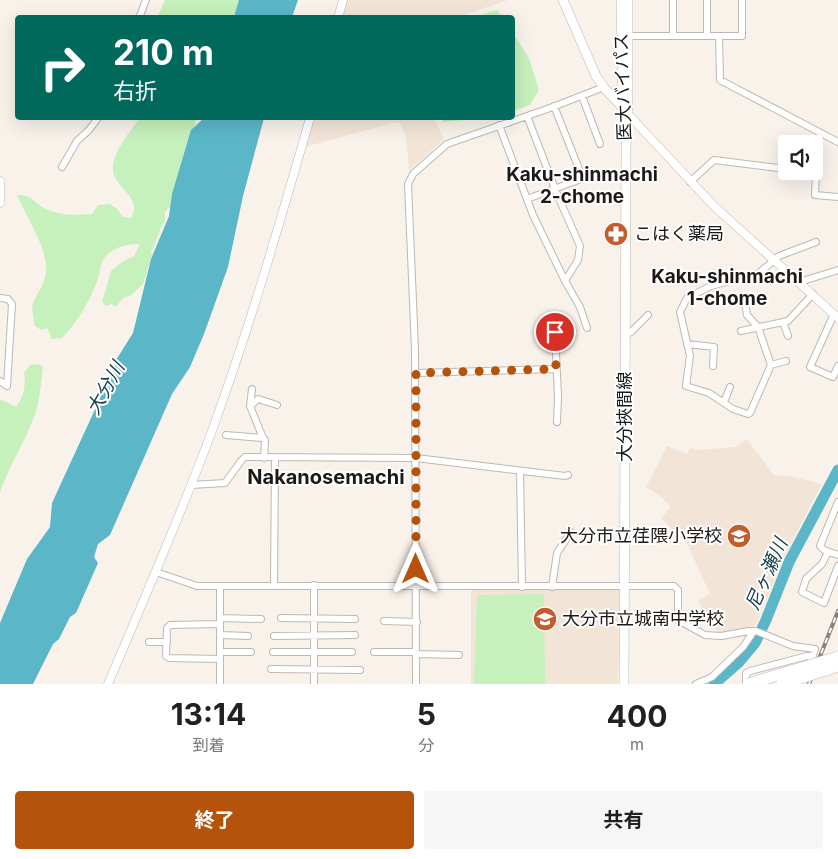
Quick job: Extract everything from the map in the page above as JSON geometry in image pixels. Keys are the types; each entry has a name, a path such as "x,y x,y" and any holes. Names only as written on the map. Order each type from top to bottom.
{"highway":[{"path":"747,684 838,657"},
{"path":"782,684 838,666"}],"main road":[{"path":"563,0 593,70 604,87 625,110"},
{"name":"医大バイパス","path":"621,0 625,36"},
{"name":"医大バイパス","path":"626,150 625,36 628,0"},
{"name":"大分挾間線","path":"624,684 626,150"}],"street":[{"path":"140,15 146,0"},
{"path":"339,15 343,0"},
{"path":"672,36 673,0"},
{"path":"707,36 708,0"},
{"path":"625,36 742,36 742,0"},
{"path":"719,36 720,80 838,142"},
{"path":"515,120 604,87"},
{"path":"582,96 600,144"},
{"path":"527,199 581,179 554,106"},
{"path":"625,110 690,182 728,220 836,316 810,367 833,377 838,366"},
{"path":"527,116 555,189 580,246 578,260 565,281"},
{"path":"62,167 77,141 96,120"},
{"path":"108,684 156,572 223,399 261,285 309,120"},
{"path":"416,684 416,373 408,184 413,174 444,145 514,120"},
{"path":"498,125 527,199 565,281 580,307 586,328"},
{"path":"690,182 714,160 778,167"},
{"path":"816,180 815,195 838,197"},
{"path":"0,181 0,203"},
{"path":"745,302 747,315 758,327 771,365 749,414 733,409 709,393 686,386 690,362 680,312 687,298 711,286 759,274 782,254 816,242"},
{"path":"801,284 806,280 838,270"},
{"path":"741,331 790,320 813,294"},
{"path":"0,298 8,299 12,304 7,386 0,381"},
{"path":"625,335 631,332 648,315"},
{"path":"783,322 788,336"},
{"path":"555,332 557,422"},
{"path":"687,344 714,347 713,366"},
{"path":"771,365 786,361"},
{"path":"416,373 556,369"},
{"path":"724,402 730,387"},
{"path":"252,389 250,406 265,440 264,458"},
{"path":"250,406 258,399 276,405"},
{"path":"226,435 263,438"},
{"path":"191,485 223,484 243,458 416,458 568,475"},
{"path":"274,586 275,458"},
{"path":"520,471 522,586"},
{"path":"838,502 820,546 828,552 838,555"},
{"path":"552,587 557,553 571,532"},
{"path":"828,552 822,564 806,579 802,592 824,603 838,566"},
{"path":"156,572 198,586 674,586 678,590 678,620 704,635 722,636 754,631 793,646 815,649 802,684"},
{"path":"314,585 314,684"},
{"path":"220,586 220,684"},
{"path":"280,618 355,619"},
{"path":"251,652 169,658 166,656 167,628 170,625 261,619"},
{"path":"384,621 416,622"},
{"path":"696,684 712,677 743,647 754,631"},
{"path":"220,635 248,636"},
{"path":"274,636 355,636"},
{"path":"150,642 166,642"},
{"path":"273,652 352,652"},
{"path":"374,652 459,655"},
{"path":"747,684 746,673 750,671 807,656 812,660"},
{"path":"271,669 360,670"}],"shaded area":[{"path":"347,0 508,0 464,15 343,15"},
{"path":"313,120 435,120 444,139 409,171 406,136 400,123 392,123 305,147"},
{"name":"大分市立荏隈小学校","path":"747,439 774,475 789,476 822,484 786,553 756,625 726,633 718,633 698,601 710,594 683,535 679,536 661,518 671,507 660,496 646,487 667,446 687,454 690,448 699,450 735,447"},
{"name":"大分市立城南中学校","path":"471,589 620,589 618,684 471,684"}],"green space":[{"path":"165,0 240,0 236,15 158,15"},
{"path":"497,10 501,15 481,15"},
{"path":"515,36 529,58 539,90 530,105 515,110"},
{"path":"138,120 196,120 191,144 171,206 165,212 165,221 151,251 152,255 143,284 130,296 123,298 116,307 111,304 106,306 102,302 111,271 122,262 134,256 140,244 124,245 114,249 103,260 95,287 78,317 62,338 52,339 47,328 41,330 35,326 32,305 44,280 46,262 36,233 17,195 27,196 48,210 64,214 92,214 98,205 110,204 123,217 131,218 134,204 118,183 113,170 115,157 122,142"},
{"path":"442,120 464,120 443,122"},
{"path":"38,364 43,367 37,408 0,492 0,399 16,407 24,391 24,373 30,365"},
{"path":"544,594 545,684 474,684 477,595"}],"water":[{"path":"239,0 298,0 293,15 235,15"},
{"name":"大分川","path":"202,120 263,120 243,196 228,267 190,367 172,394 110,535 98,544 94,557 98,563 76,613 70,617 59,639 53,644 33,684 0,684 0,623 27,559 50,527 52,503 108,381 113,376 116,360 133,333 151,259 169,216 172,194 191,130"}],"waterway":[{"name":"尼ヶ瀬川","path":"714,684 739,662 755,643 789,562 838,470"},
{"name":"尼ヶ瀬川","path":"833,480 838,480"}],"railway":[{"path":"809,684 838,611"}],"place":[{"name":"こはく薬局","path":"616,234"},
{"name":"大分市立荏隈小学校","path":"739,536"},
{"name":"大分市立城南中学校","path":"545,619"}],"district":[{"name":"Kaku-shinmachi 2-chome","path":"582,185"},
{"name":"Kaku-shinmachi 1-chome","path":"727,287"},
{"name":"Nakanosemachi","path":"326,477"}],"route":[{"path":"416,569 416,373 556,369 555,332"}]}
